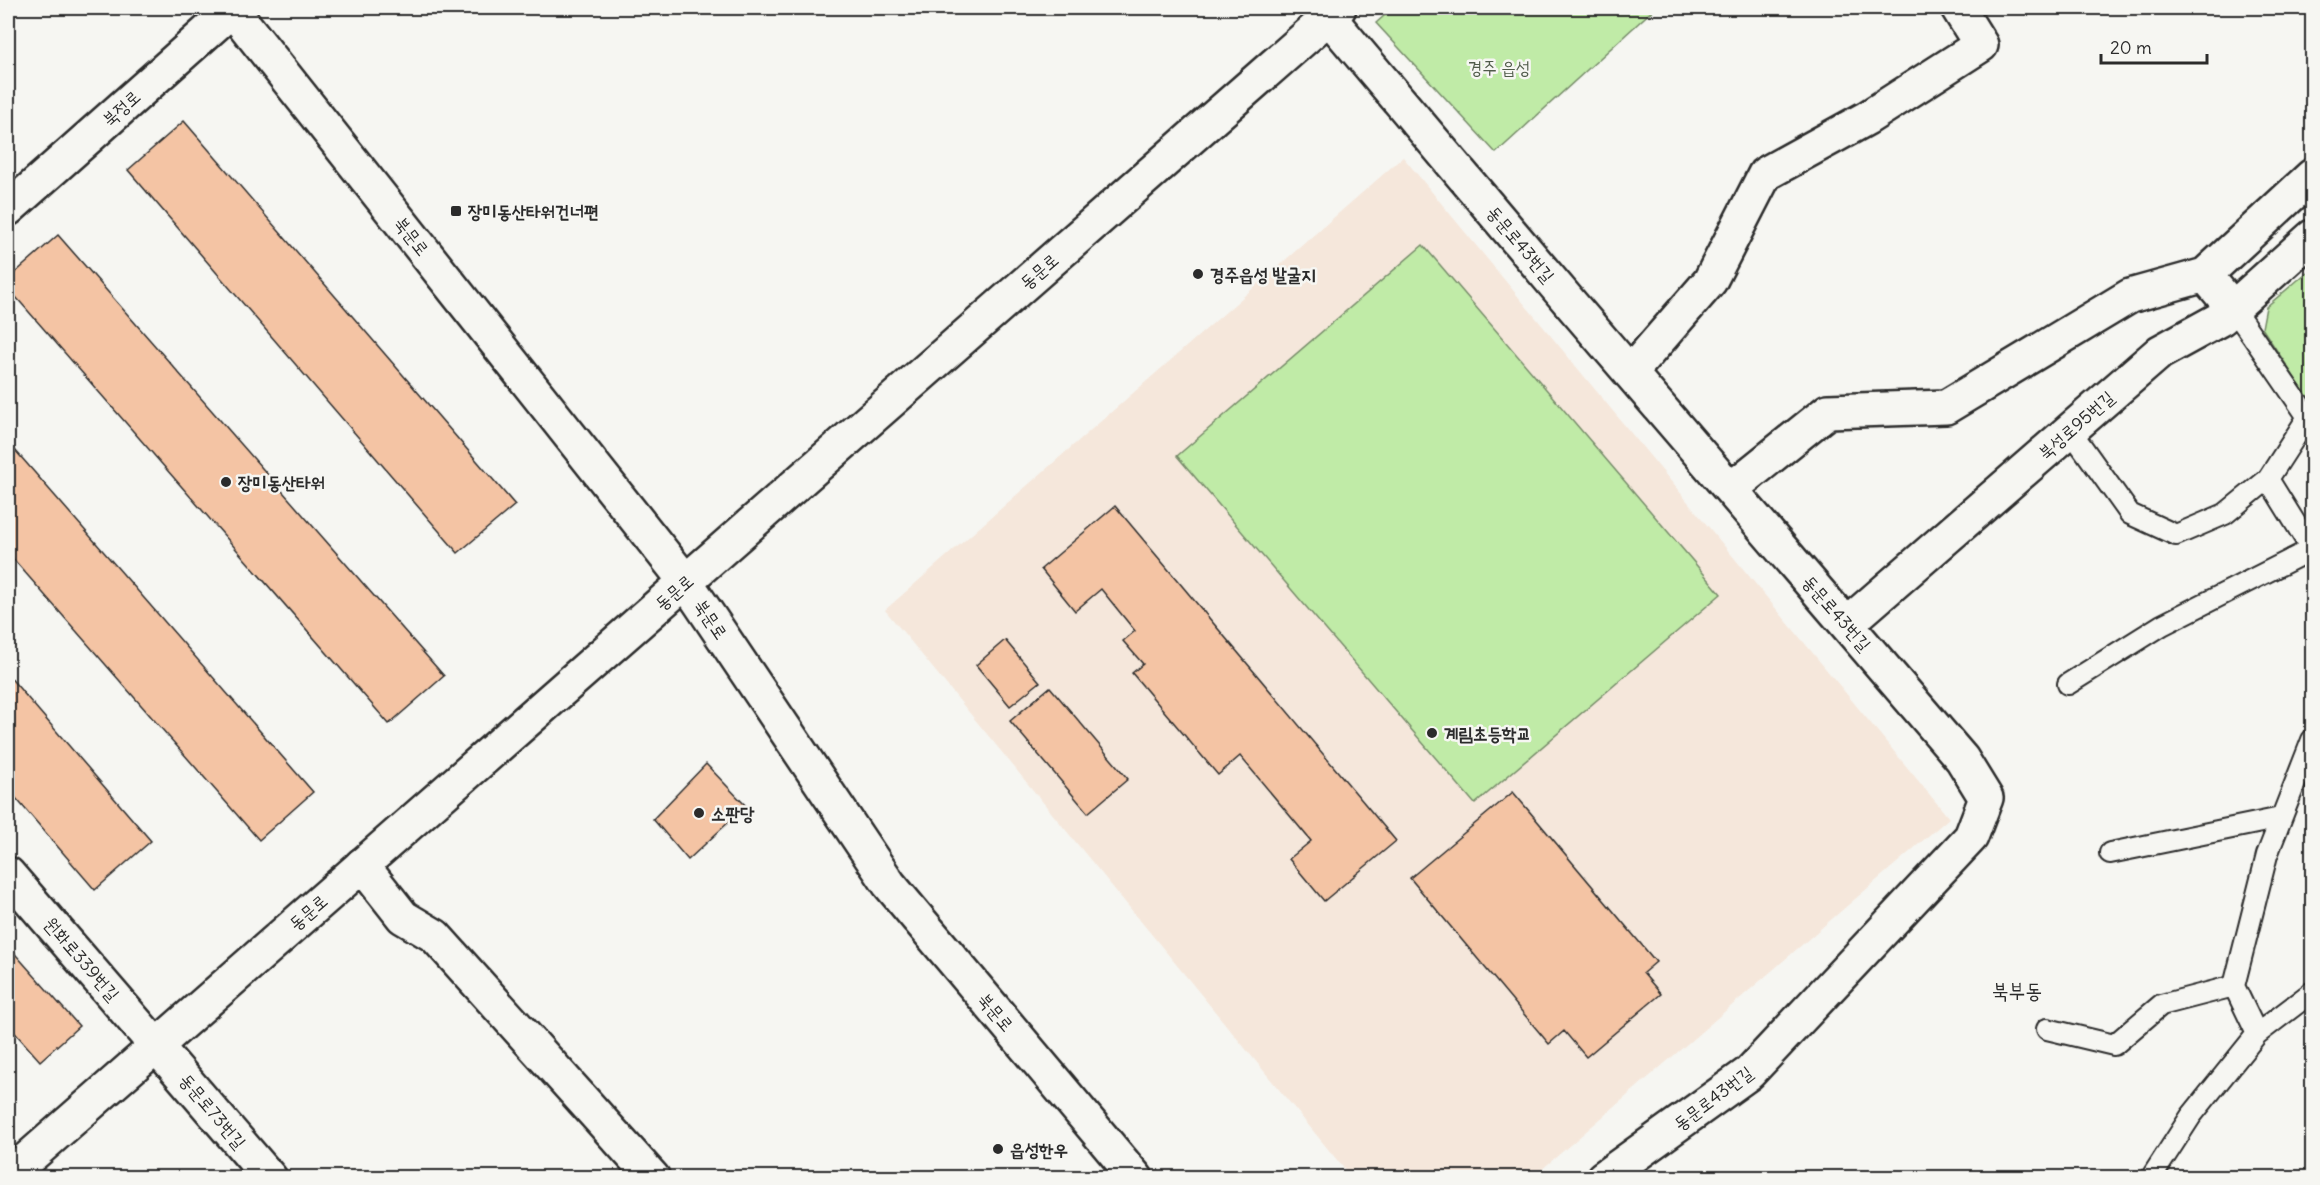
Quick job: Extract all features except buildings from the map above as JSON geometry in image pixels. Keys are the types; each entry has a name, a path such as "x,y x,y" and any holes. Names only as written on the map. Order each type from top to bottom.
{"street":[{"name":"북정로","path":"8,209 233,8"},
{"name":"북문로","path":"233,8 686,582 890,884 1136,1178"},
{"path":"1630,373 1710,281 1765,174 1867,118 1981,45 1958,8"},
{"name":"동문로43번길","path":"1330,10 1630,373 1962,759 1986,798 1971,837 1749,1073 1603,1178"},
{"name":"동문로","path":"8,1176 686,582 1330,10"},
{"path":"1731,489 1828,411 1946,406 2130,296 2205,275 2313,176"},
{"name":"북성로95번길","path":"1847,624 2160,352 2222,318 2313,237"},
{"path":"2205,275 2233,308"},
{"path":"362,865 403,917 435,936 653,1178"},
{"name":"원화로339번길","path":"8,874 157,1045"},
{"name":"동문로73번길","path":"157,1045 270,1178"}],"lane":[{"path":"2070,430 2130,514 2176,536 2225,514 2268,479 2308,417 2233,308"},
{"path":"2068,684 2162,625 2312,549 2268,479"},
{"path":"2257,1034 2234,986 2267,855 2313,740"},
{"path":"2110,853 2281,818"},
{"path":"2047,1029 2114,1045 2161,1005 2234,986"},
{"path":"2151,1178 2191,1116 2257,1034 2313,992"}],"shaded area":[{"name":"계림초등학교","path":"1403,157 1949,818 1533,1177 1351,1177 885,610"}],"green space":[{"name":"경주 읍성","path":"1393,8 1655,8 1496,153 1376,23"},
{"path":"1423,245 1721,594 1475,804 1177,456"},
{"path":"2312,268 2312,404 2262,328 2266,307"}],"place":[{"name":"장미동산타워건너편","path":"456,211"},
{"name":"경주읍성 발굴지","path":"1198,274"},
{"name":"장미동산타워","path":"226,482"},
{"name":"계림초등학교","path":"1432,733"},
{"name":"소판당","path":"699,813"},
{"name":"읍성한우","path":"998,1149"}],"district":[{"name":"북부동","path":"2017,990"}]}
